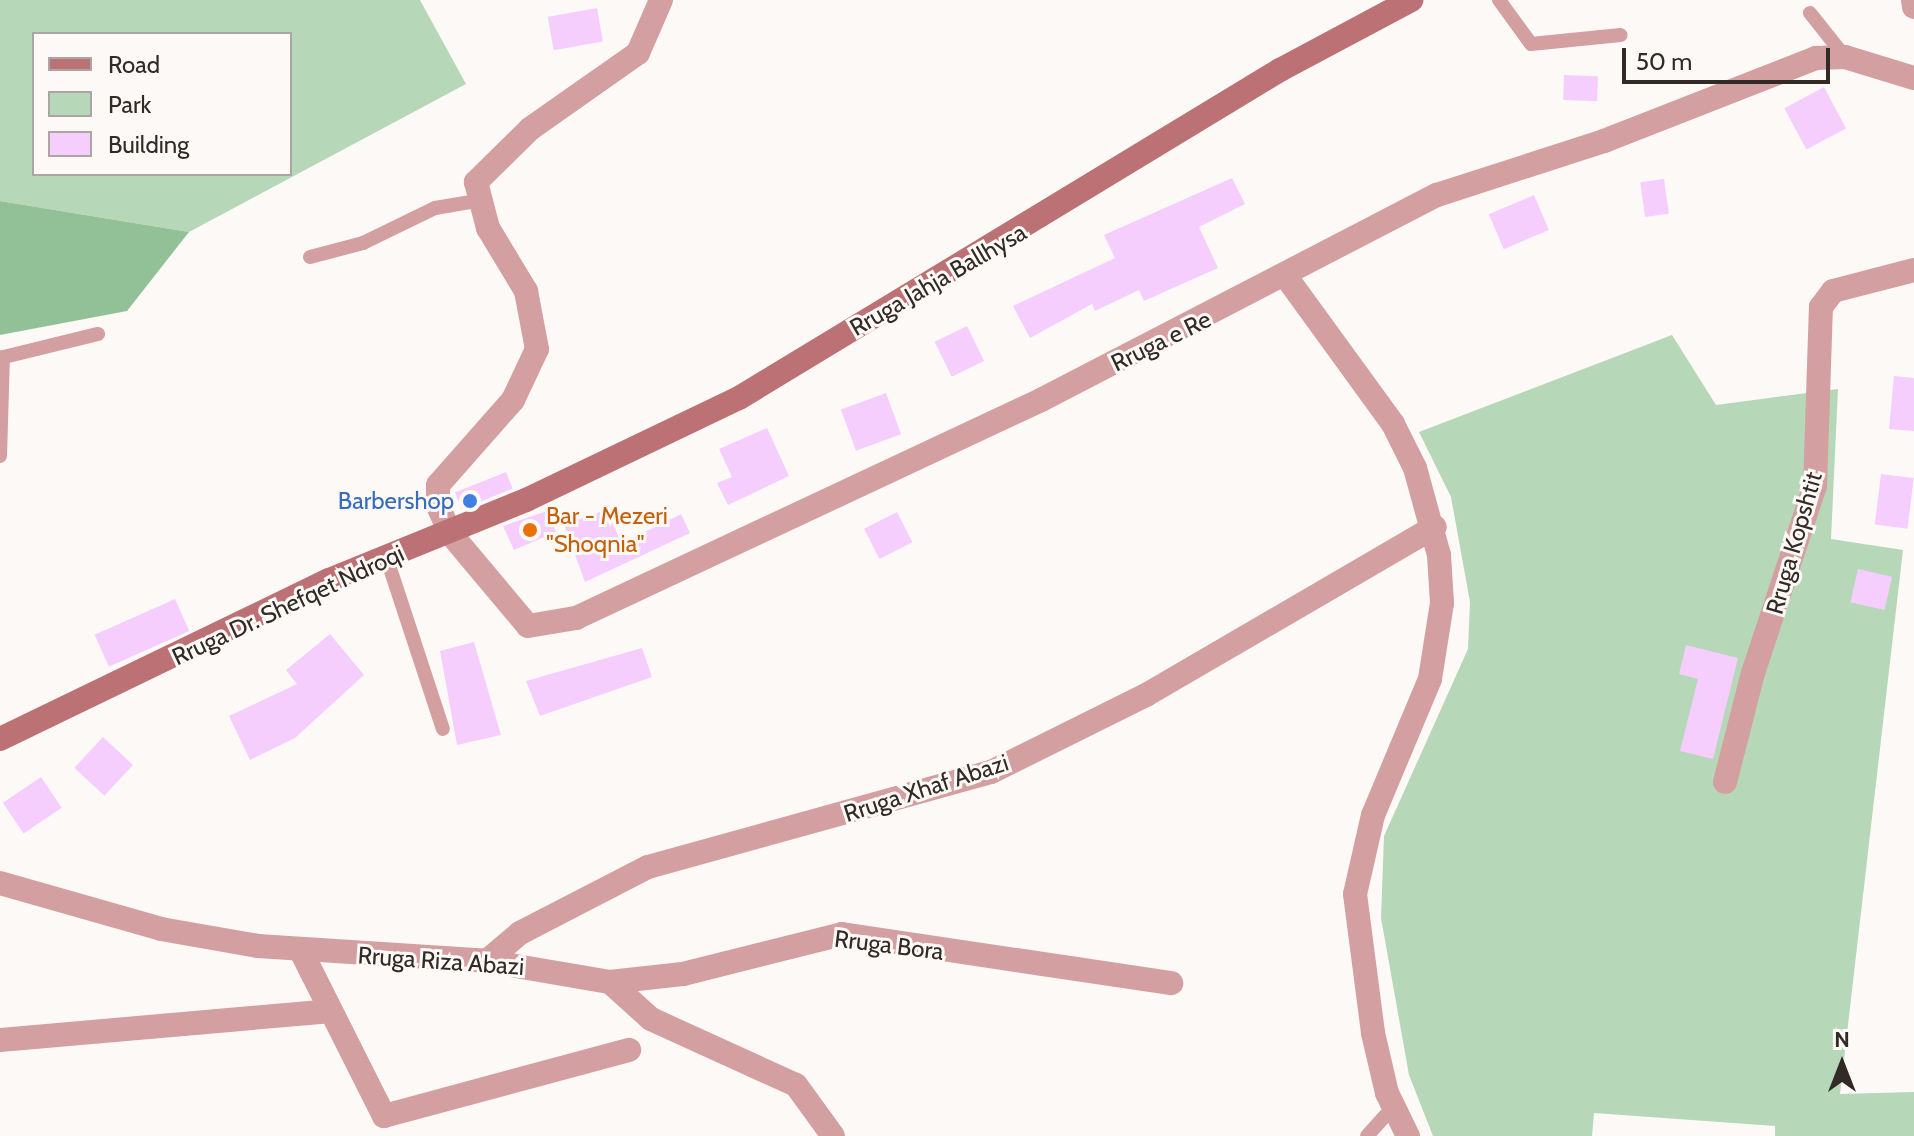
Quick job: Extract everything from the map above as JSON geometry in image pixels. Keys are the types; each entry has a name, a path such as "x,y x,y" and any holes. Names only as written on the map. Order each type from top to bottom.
{"main road":[{"name":"Rruga Jahja Ballhysa","path":"450,533 739,398 1280,70 1411,0"},
{"name":"Rruga Dr. Shefqet Ndroqi","path":"0,739 386,556 450,533"}],"street":[{"path":"450,533 438,485 513,400 537,349 526,291 477,201 476,182 530,129 638,53 661,0"},
{"path":"1913,0 1914,7"},
{"name":"Rruga e Re","path":"450,533 516,618 543,627 576,618 1287,278 1437,195 1604,141 1816,58 1845,57 1914,78"},
{"name":"Rruga Kopshtit","path":"1725,782 1753,673 1815,486 1821,307 1833,291 1914,270"},
{"path":"1287,278 1393,424 1435,527 1439,643 1373,815 1355,894 1373,1033 1393,1107 1408,1136"},
{"name":"Rruga Xhaf Abazi","path":"487,961 520,933 648,867 991,772 1146,695 1435,527"},
{"name":"Rruga Riza Abazi","path":"0,883 161,929 300,949 487,961 610,982"},
{"name":"Rruga Bora","path":"610,982 683,974 842,934 1171,983"},
{"path":"300,949 384,1116 629,1050"},
{"path":"610,982 651,1019 796,1085 827,1134"},
{"path":"0,1040 329,1011"}],"lane":[{"path":"1499,0 1531,44 1621,35"},
{"path":"1810,13 1845,57"},
{"path":"310,257 363,243 435,208 477,201"},
{"path":"0,456 1,358 98,334"},
{"path":"386,556 443,729"},
{"path":"1367,1136 1393,1107"}],"green space":[{"path":"0,0 420,0 466,84 189,232 0,201"},
{"path":"0,201 189,232 127,311 0,335"},
{"path":"1672,335 1716,405 1838,389 1831,539 1903,550 1840,1094 1914,1092 1914,1136 1775,1136 1775,1126 1594,1113 1592,1136 1433,1136 1409,1075 1381,918 1384,836 1468,649 1470,602 1451,497 1419,432"}],"building":[{"path":"597,8 603,41 554,50 548,17"},
{"path":"1564,75 1598,76 1597,101 1563,100"},
{"path":"1824,87 1846,128 1806,150 1784,108"},
{"path":"1232,178 1245,204 1199,227 1218,268 1144,301 1139,290 1095,311 1092,304 1030,338 1013,306 1115,258 1104,235"},
{"path":"1664,179 1669,214 1645,217 1640,182"},
{"path":"1534,195 1549,230 1504,249 1489,214"},
{"path":"967,326 984,361 952,377 935,342"},
{"path":"1894,376 1914,378 1914,431 1889,429"},
{"path":"886,393 901,434 856,451 841,409"},
{"path":"767,428 789,476 728,505 717,483 732,477 719,449"},
{"path":"506,472 513,489 462,509 455,493"},
{"path":"1881,474 1914,478 1908,529 1875,525"},
{"path":"608,509 621,544 681,514 690,533 585,582 564,525"},
{"name":"Bar - Mezeri \"Shoqnia\"","path":"547,511 556,532 514,550 503,526"},
{"path":"897,512 912,542 879,559 864,529"},
{"path":"1858,569 1892,577 1884,610 1850,602"},
{"path":"175,599 189,631 109,667 95,635"},
{"path":"330,634 364,675 295,738 250,760 229,716 297,684 286,670"},
{"path":"474,642 501,735 457,745 440,651"},
{"path":"1686,645 1738,658 1713,759 1680,751 1698,679 1679,674"},
{"path":"642,648 652,677 540,716 526,681"},
{"path":"103,737 133,765 104,796 74,768"},
{"path":"41,777 62,808 24,833 3,803"}],"place":[{"name":"Barbershop","path":"470,501"},
{"name":"Bar - Mezeri \"Shoqnia\"","path":"530,530"}]}
